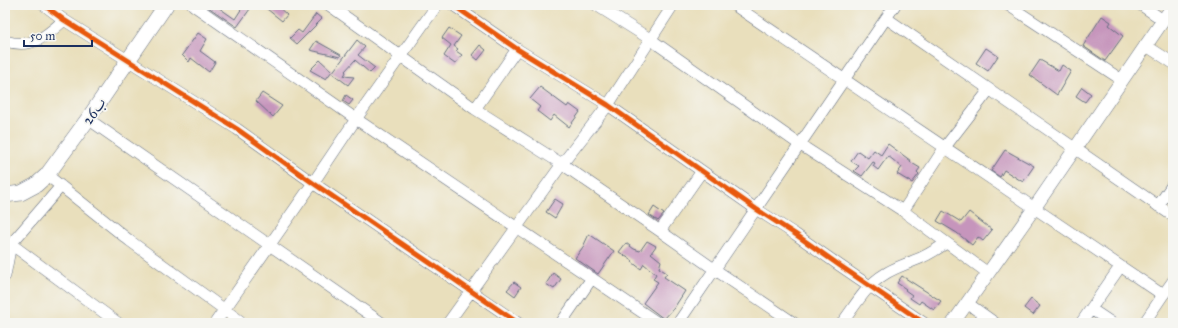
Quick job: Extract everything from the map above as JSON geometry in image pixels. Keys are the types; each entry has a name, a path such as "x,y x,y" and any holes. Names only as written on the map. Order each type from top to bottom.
{"highway":[{"name":"26ب","path":"5,195 21,193 36,185 47,175 88,119 166,5"}],"main road":[{"path":"952,323 1035,207 1173,6"}],"street":[{"path":"44,5 64,20 237,130 518,323"},
{"path":"193,5 356,119 658,323"},
{"path":"329,5 475,109 562,164 794,323"},
{"path":"215,323 437,5"},
{"path":"453,5 517,49 608,105 756,209 795,234 924,323"},
{"path":"596,5 650,39 800,144 903,212 988,273"},
{"path":"448,323 562,164 608,105 673,5"},
{"path":"734,5 1035,207 1163,295"},
{"path":"678,323 843,79 895,5"},
{"path":"1008,5 1122,80"},
{"path":"1141,5 1163,20"},
{"path":"886,18 1173,216"},
{"path":"5,41 24,43 36,41 45,36 64,20"},
{"path":"1145,45 1173,63"},
{"path":"475,109 517,49"},
{"path":"903,212 945,147 989,90"},
{"path":"88,119 382,323"},
{"path":"660,231 702,171"},
{"path":"47,175 130,241 243,323"},
{"path":"1158,206 1173,184"},
{"path":"5,276 11,244 61,186"},
{"path":"842,323 870,286 884,274 919,259 946,243"},
{"path":"11,244 118,323"},
{"path":"1081,323 1120,266"},
{"path":"561,323 592,278"},
{"path":"1144,323 1173,281"},
{"path":"967,303 995,323"},
{"path":"1091,309 1112,323"}],"building":[{"path":"205,5 215,5 235,19 244,5 250,9 237,27"},
{"path":"262,5 276,5 287,15 282,21"},
{"path":"316,14 322,19 297,44 290,38 298,30 302,33"},
{"path":"1102,16 1111,22 1109,25 1123,36 1105,61 1083,46"},
{"path":"449,28 461,36 454,46 458,49 456,51 462,55 455,64 444,56 451,45 442,38"},
{"path":"198,33 207,39 200,51 215,62 209,72 191,58 189,62 182,55"},
{"path":"357,40 365,47 358,55 375,68 370,73 355,60 345,71 344,76 354,77 348,85 332,73"},
{"path":"316,41 341,55 340,57 310,50"},
{"path":"480,45 486,50 478,60 472,55"},
{"path":"986,48 998,56 988,71 976,63"},
{"path":"320,60 332,71 326,79 310,70"},
{"path":"1040,60 1059,71 1062,65 1071,71 1057,95 1030,75"},
{"path":"540,87 567,107 569,104 580,112 569,127 554,115 550,121 537,111 540,107 530,99"},
{"path":"1082,87 1091,94 1085,102 1076,96"},
{"path":"262,93 282,106 273,117 256,101"},
{"path":"346,95 353,100 349,105 343,101"},
{"path":"888,144 920,168 917,172 919,174 912,183 897,174 902,167 888,156 878,170 873,166 875,163 873,162 862,176 854,171 859,166 851,161 858,151 868,158 874,150 881,155"},
{"path":"1005,150 1034,166 1023,182 1004,170 1000,177 991,171"},
{"path":"555,199 563,204 555,218 546,212"},
{"path":"654,207 664,214 658,221 649,215"},
{"path":"943,211 961,222 969,212 992,230 983,241 978,237 972,245 957,233 937,221"},
{"path":"589,234 614,251 598,274 575,258 583,247"},
{"path":"647,241 656,246 651,253 661,261 659,268 667,273 664,277 685,291 674,308 664,319 643,303 658,282 653,279 656,274 644,264 641,269 632,262 633,261 619,252 626,243 634,249 640,251"},
{"path":"553,273 561,279 554,289 546,284"},
{"path":"902,276 941,301 934,310 921,301 919,304 910,298 912,295 897,283"},
{"path":"514,282 521,287 515,296 507,290"},
{"path":"1031,299 1040,306 1033,315 1024,308"}],"cycle path":[{"path":"44,5 64,20 237,129 313,183 518,323"},
{"path":"453,5 517,49 608,105 756,209 795,234 924,323"}]}
